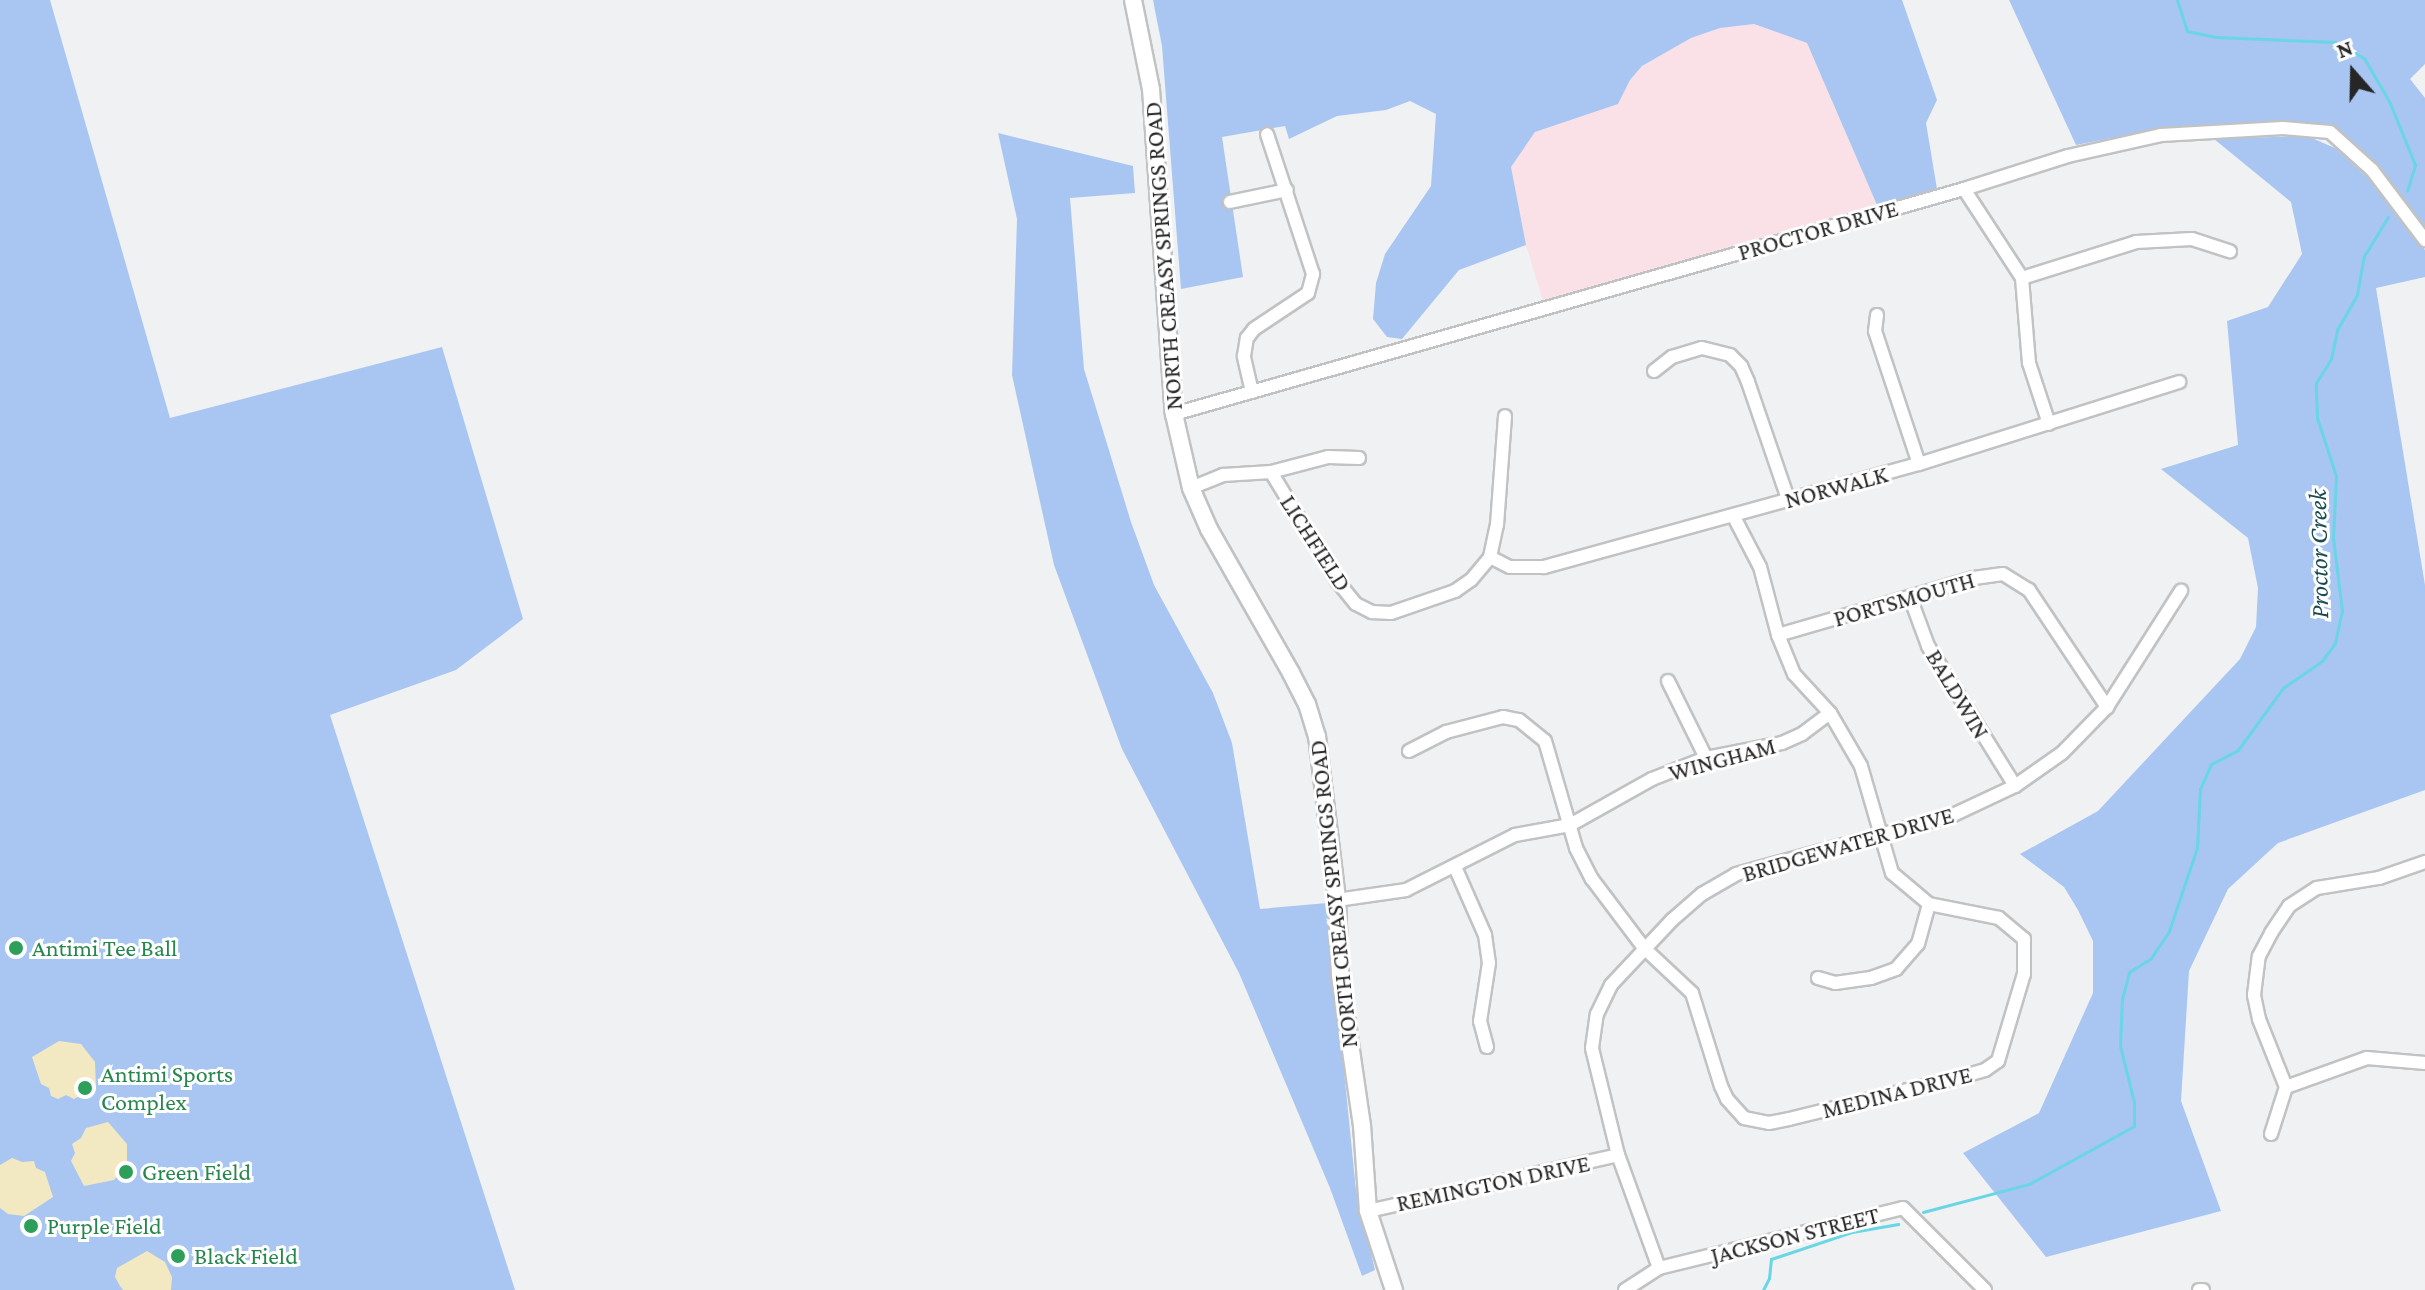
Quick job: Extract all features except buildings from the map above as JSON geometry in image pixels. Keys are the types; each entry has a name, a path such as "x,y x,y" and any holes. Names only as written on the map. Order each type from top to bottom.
{"street":[{"name":"NORTH CREASY SPRINGS ROAD","path":"1133,0 1151,89 1174,414 1191,488 1209,529 1307,704 1322,767 1337,900 1340,975 1362,1125 1368,1211 1394,1290"},
{"name":"PROCTOR DRIVE","path":"1174,414 1964,189 2068,156 2161,135 2283,128 2330,132 2372,170 2425,240"},
{"path":"1252,392 1244,356 1247,338 1254,329 1308,293 1312,283 1311,262 1267,134"},
{"path":"1964,189 2022,278 2029,363 2049,424"},
{"path":"1230,202 1287,190"},
{"path":"2022,278 2136,242 2192,239 2230,251"},
{"path":"1877,315 1875,331 1919,464"},
{"path":"1654,371 1672,357 1702,348 1730,355 1741,366 1748,382 1788,499"},
{"name":"NORWALK","path":"1490,557 1510,567 1544,567 1919,464 2179,382"},
{"path":"1490,557 1497,525 1505,416"},
{"path":"1191,488 1223,475 1271,472 1328,457 1359,458"},
{"name":"LICHFIELD","path":"1271,472 1338,582 1356,604 1372,612 1391,613 1442,598 1471,580 1490,557"},
{"path":"1734,517 1760,567 1778,635 1794,674 1830,713 1861,766 1892,873 1929,904 1918,944 1896,969 1871,978 1835,983 1818,978"},
{"name":"PORTSMOUTH","path":"1778,635 1992,573 2017,579 2029,590 2107,707"},
{"name":"BRIDGEWATER DRIVE","path":"1659,1268 1618,1155 1592,1048 1597,1014 1611,985 1644,948 1702,894 1736,874 1953,815 2015,786 2062,753 2107,707 2181,591"},
{"name":"BALDWIN","path":"1910,597 1928,646 2015,786"},
{"path":"1668,681 1706,758"},
{"name":"WINGHAM","path":"1337,900 1406,890 1515,835 1570,825 1652,779 1706,758 1782,743 1802,734 1830,713"},
{"path":"1409,751 1446,732 1503,717 1519,720 1545,741 1576,848 1592,879 1644,948"},
{"path":"2271,1134 2286,1087 2259,1019 2254,995 2259,956 2271,933 2289,906 2317,888 2379,878 2425,862"},
{"path":"1455,867 1485,935 1489,963 1480,1021 1487,1047"},
{"name":"MEDINA DRIVE","path":"1644,948 1692,993 1721,1086 1736,1111 1754,1122 1769,1123 1985,1070 1998,1061 2024,974 2024,939 1999,918 1929,904"},
{"path":"2286,1087 2367,1058 2425,1063"},
{"name":"REMINGTON DRIVE","path":"1368,1211 1618,1155"},
{"name":"JACKSON STREET","path":"1625,1290 1659,1268 1903,1208 1985,1290"}],"shaded area":[{"path":"0,0 50,0 170,418 442,347 523,619 456,670 330,715 515,1290 0,1290"},
{"path":"1153,0 1902,0 1937,100 1926,123 1937,189 1877,205 1807,43 1754,24 1720,28 1691,38 1642,66 1630,80 1618,104 1535,132 1511,167 1526,245 1459,270 1402,339 1387,337 1373,319 1376,283 1385,254 1431,186 1436,114 1410,101 1386,110 1337,116 1289,139 1285,126 1222,137 1243,277 1181,289 1162,46"},
{"path":"2009,0 2425,0 2425,64 2410,79 2425,98 2425,230 2330,132 2286,124 2152,130 2076,145"},
{"path":"1754,24 1807,43 1877,205 1544,304 1526,245 1511,167 1535,132 1618,104 1630,80 1642,66 1691,38 1720,28"},
{"path":"998,133 1133,166 1135,193 1070,198 1084,369 1131,522 1154,585 1213,693 1232,743 1260,909 1327,903 1356,1190 1375,1270 1362,1276 1330,1188 1239,973 1122,749 1054,565 1012,375 1017,219"},
{"path":"2307,136 2335,148 2371,181 2425,250 2425,277 2376,288 2425,585 2425,790 2278,843 2228,889 2189,971 2181,1101 2221,1211 2046,1257 1963,1153 2039,1113 2093,993 2093,941 2078,910 2064,887 2020,854 2098,811 2240,659 2256,627 2258,588 2248,538 2161,469 2238,445 2227,321 2268,307 2302,254 2291,202 2214,139"}],"sand":[{"path":"59,1041 81,1044 95,1062 96,1087 74,1099 66,1095 58,1099 51,1096 49,1088 41,1084 32,1057"},
{"path":"108,1122 127,1144 127,1165 114,1180 84,1186 71,1161 75,1153 72,1144 81,1138 86,1128"},
{"path":"12,1158 22,1162 34,1161 36,1168 45,1172 53,1197 24,1216 8,1214 0,1208 0,1165"},
{"path":"147,1251 165,1262 172,1277 171,1290 123,1290 115,1277 117,1268"}],"waterway":[{"name":"Proctor Creek","path":"2177,0 2187,31 2215,37 2335,42 2364,58 2390,103 2415,165 2407,191"},
{"name":"Proctor Creek","path":"1923,1212 2029,1184 2134,1126 2134,1102 2120,1046 2122,999 2129,972 2151,958 2169,931 2197,848 2200,789 2211,764 2238,750 2283,688 2322,661 2335,643 2342,611 2333,538 2336,476 2317,418 2316,383 2331,359 2337,330 2357,295 2364,256 2388,217"},
{"name":"Proctor Creek","path":"1763,1290 1769,1278 1771,1259 1852,1232 1898,1224"}],"place":[{"name":"Antimi Tee Ball","path":"16,948"},
{"name":"Antimi Sports Complex","path":"85,1088"},
{"name":"Green Field","path":"126,1172"},
{"name":"Purple Field","path":"31,1226"},
{"name":"Black Field","path":"178,1256"}]}
